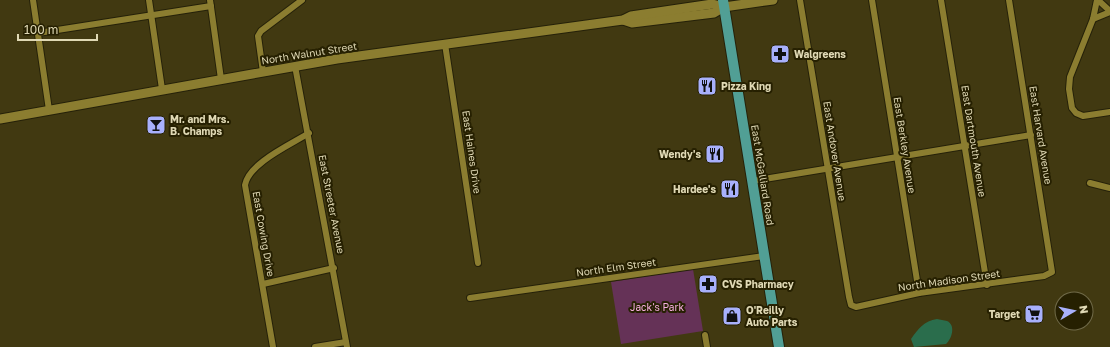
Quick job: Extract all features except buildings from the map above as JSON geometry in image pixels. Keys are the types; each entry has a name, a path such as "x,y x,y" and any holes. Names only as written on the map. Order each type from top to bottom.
{"main road":[{"name":"North Walnut Street","path":"0,119 296,66 623,20 632,23 714,13 723,3 773,0"},
{"name":"East McGalliard Road","path":"723,3 779,347"}],"street":[{"path":"34,0 49,110"},
{"path":"149,0 162,89"},
{"path":"263,72 258,36 302,0"},
{"name":"East Andover Avenue","path":"800,0 851,305"},
{"name":"East Berkley Avenue","path":"872,0 919,293"},
{"name":"East Dartmouth Avenue","path":"941,0 987,285"},
{"name":"East Harvard Avenue","path":"1009,0 1052,268 1051,273"},
{"path":"1093,19 1110,11 1097,0 1093,19 1069,81 1072,108 1076,113 1083,116 1110,112"},
{"path":"38,33 152,16 211,3 221,79"},
{"name":"East Haines Drive","path":"445,44 478,263"},
{"name":"East Streeter Avenue","path":"296,66 334,268 346,345"},
{"name":"East Cowing Drive","path":"273,347 245,189 246,182 248,175 256,166 309,133"},
{"path":"752,181 964,145 1031,136"},
{"path":"1090,183 1110,188"},
{"name":"North Elm Street","path":"470,298 764,256"},
{"path":"263,284 334,268"},
{"name":"North Madison Street","path":"851,305 857,307 919,293 987,285 1044,276 1051,273"},
{"path":"705,335 707,347"},
{"path":"315,347 346,345"}],"green space":[{"name":"Jack's Park","path":"693,269 703,331 621,344 611,282"}],"shaded area":[{"path":"937,319 950,323 952,332 948,342 946,344 914,347 911,339 916,332 928,322"}],"place":[{"name":"Walgreens","path":"780,54"},
{"name":"Pizza King","path":"707,86"},
{"name":"Mr. and Mrs. B. Champs","path":"156,125"},
{"name":"Wendy's","path":"715,154"},
{"name":"Hardee's","path":"730,189"},
{"name":"CVS Pharmacy","path":"708,284"},
{"name":"Target","path":"1034,314"},
{"name":"O'Reilly Auto Parts","path":"732,316"}]}
